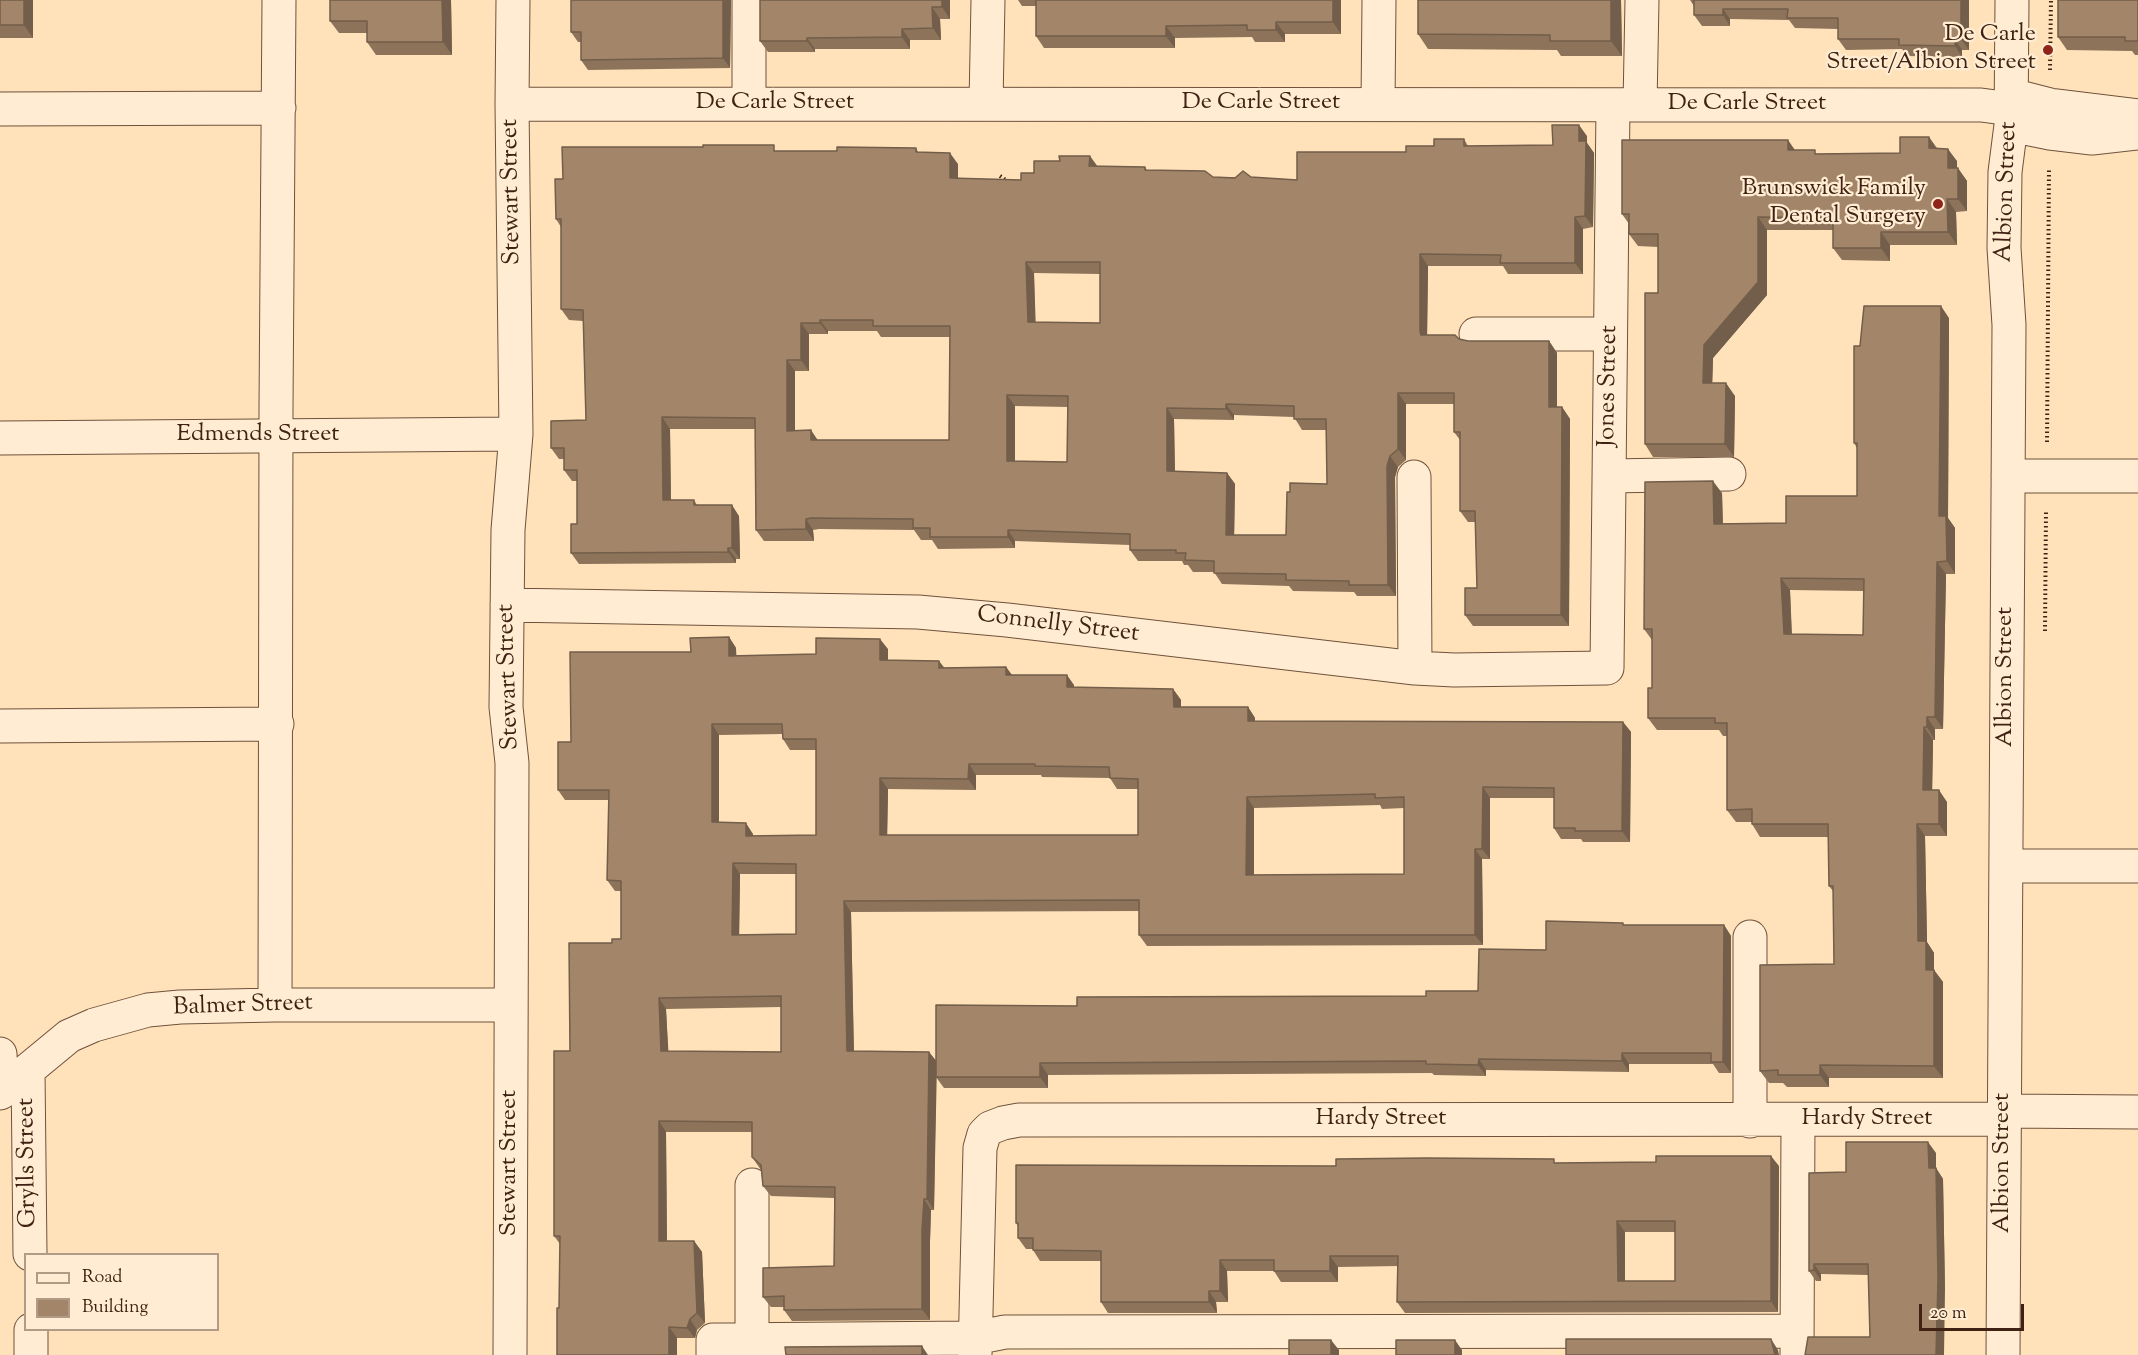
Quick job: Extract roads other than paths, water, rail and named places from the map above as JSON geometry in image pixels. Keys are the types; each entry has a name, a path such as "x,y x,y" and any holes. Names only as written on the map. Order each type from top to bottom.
{"street":[{"path":"275,1005 279,0"},
{"name":"Stewart Street","path":"510,1355 512,763 506,707 508,530 516,434 513,0"},
{"path":"749,0 749,104"},
{"path":"987,103 988,0"},
{"path":"1378,104 1379,0"},
{"name":"Jones Street","path":"1607,668 1610,334 1627,105 1642,0"},
{"name":"Albion Street","path":"2003,1355 2009,325 2004,248 2005,172 2011,109 2013,0"},
{"name":"De Carle Street","path":"512,104 1981,105 2011,109 2050,119 2092,138 2138,133"},
{"path":"0,109 279,108"},
{"name":"De Carle Street","path":"2050,119 2138,116"},
{"path":"1476,334 1610,334"},
{"name":"Edmends Street","path":"0,438 516,434"},
{"path":"1609,476 1729,474"},
{"path":"2008,476 2138,476"},
{"path":"1414,477 1415,668"},
{"name":"Connelly Street","path":"507,605 918,612 1006,620 1415,668 1454,670 1607,668"},
{"path":"0,726 277,724"},
{"path":"2006,866 2138,866"},
{"path":"1749,1121 1750,937"},
{"name":"Balmer Street","path":"1,1093 69,1036 124,1016 148,1010 275,1005 511,1005"},
{"path":"0,1054 1,1093"},
{"name":"Grylls Street","path":"28,1071 30,1253"},
{"name":"Hardy Street","path":"975,1346 980,1148 984,1134 990,1128 1003,1123 1019,1120 1749,1121 2138,1112"},
{"path":"712,1355 713,1340 975,1346 1005,1332 1797,1343 1798,1120"},
{"path":"752,1185 752,1340"},
{"path":"31,1331 31,1355"}],"place":[{"name":"De Carle Street/Albion Street","path":"2048,50"},
{"name":"Brunswick Family Dental Surgery","path":"1938,204"}]}
